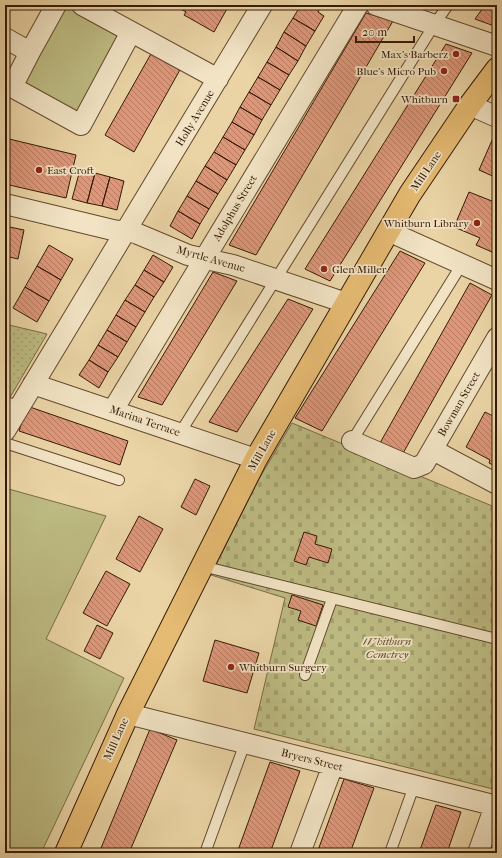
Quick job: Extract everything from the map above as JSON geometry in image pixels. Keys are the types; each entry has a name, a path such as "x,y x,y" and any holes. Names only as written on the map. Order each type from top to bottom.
{"main road":[{"name":"Mill Lane","path":"66,853 128,714 256,459 410,194 470,105 497,69"}],"street":[{"path":"56,5 12,87 81,125 131,32"},
{"path":"82,5 218,79"},
{"name":"Holly Avenue","path":"5,431 13,404 33,384 262,5"},
{"name":"Adolphus Street","path":"113,410 358,5"},
{"path":"376,5 497,46"},
{"path":"5,38 30,52"},
{"path":"470,105 497,117"},
{"name":"Myrtle Avenue","path":"5,204 117,230 127,230 188,255 233,265 346,304"},
{"path":"388,230 497,280"},
{"name":"Bowman Street","path":"352,441 414,468 424,464 497,338"},
{"name":"Marina Terrace","path":"33,384 256,459"},
{"path":"432,450 497,484"},
{"name":"Bryers Street","path":"128,714 496,806"},
{"path":"300,853 333,765"},
{"path":"478,853 496,806"}],"lane":[{"path":"180,433 434,25 448,5"},
{"path":"352,441 462,264"},
{"path":"5,443 119,480"},
{"path":"202,566 497,639"},
{"path":"305,675 332,599"},
{"path":"204,853 245,743"},
{"path":"390,853 414,786"}],"green space":[{"path":"65,5 68,5 121,33 78,114 23,84"},
{"path":"5,324 47,334 5,406"},
{"name":"Whitburn Cemetrey","path":"292,423 497,508 497,790 254,729 285,598 211,575 259,479"},
{"path":"5,488 106,516 46,639 124,678 41,853 5,853"}],"building":[{"path":"174,5 225,5 228,7 214,32 184,15 186,12"},
{"path":"301,5 322,5 318,12 324,16 315,31 293,18"},
{"path":"485,5 497,8 497,27 475,19"},
{"path":"366,13 393,21 256,255 229,245"},
{"path":"293,18 315,31 306,46 284,32"},
{"path":"284,32 306,46 298,61 276,47"},
{"path":"446,44 472,53 330,281 305,269"},
{"path":"276,47 298,61 289,75 267,62"},
{"path":"152,52 181,68 134,152 105,135"},
{"path":"267,62 289,75 280,90 258,77"},
{"path":"258,77 280,90 271,105 249,92"},
{"path":"249,92 271,105 262,120 240,107"},
{"path":"240,107 262,120 254,135 232,122"},
{"path":"232,122 254,135 245,150 223,137"},
{"path":"497,129 497,178 479,170"},
{"path":"223,137 245,150 236,165 214,152"},
{"name":"East Croft","path":"5,138 76,155 66,198 5,184"},
{"path":"214,152 236,165 227,180 205,166"},
{"path":"205,166 227,180 218,194 196,181"},
{"path":"80,170 95,173 87,203 72,199"},
{"path":"95,173 110,177 102,206 87,203"},
{"path":"110,177 124,181 117,210 102,206"},
{"path":"196,181 218,194 209,209 187,196"},
{"name":"Whitburn Library","path":"469,192 497,203 497,241 492,252 476,245 480,238 454,227"},
{"path":"187,196 209,209 200,224 178,211"},
{"path":"178,211 200,224 192,239 170,226"},
{"path":"5,226 24,230 18,259 5,256"},
{"path":"49,245 73,259 61,280 37,266"},
{"path":"400,251 425,263 322,431 295,418"},
{"path":"153,255 173,267 164,282 144,270"},
{"path":"37,266 61,280 49,301 25,287"},
{"path":"144,270 164,282 154,297 135,285"},
{"path":"213,272 237,281 162,405 138,397"},
{"path":"470,283 492,295 402,455 380,443"},
{"path":"135,285 154,297 145,312 125,300"},
{"path":"25,287 49,301 37,322 13,308"},
{"path":"288,299 313,309 237,432 209,422"},
{"path":"125,300 145,312 136,327 116,315"},
{"path":"116,315 136,327 127,342 107,330"},
{"path":"107,330 127,342 118,357 98,345"},
{"path":"98,345 118,357 108,372 89,360"},
{"path":"89,360 108,372 99,388 79,375"},
{"path":"27,406 128,441 120,465 19,431"},
{"path":"485,412 497,418 497,467 489,463 490,460 466,447"},
{"path":"195,479 210,486 196,515 181,507"},
{"path":"139,516 163,529 140,572 116,559"},
{"path":"304,532 317,536 315,544 332,549 328,563 309,557 306,565 294,561"},
{"path":"106,571 130,584 107,626 83,613"},
{"path":"292,595 323,605 316,626 298,620 301,611 288,607"},
{"path":"97,625 113,633 100,659 84,651"},
{"name":"Whitburn Surgery","path":"215,640 259,653 247,693 203,681"},
{"path":"150,729 177,740 129,853 99,853"},
{"path":"270,762 300,771 270,853 237,853"},
{"path":"344,779 374,788 350,853 317,853"},
{"path":"436,805 461,812 447,853 419,853"}],"place":[{"name":"Max’s Barberz","path":"456,54"},
{"name":"Blue’s Micro Pub","path":"444,71"},
{"name":"Whitburn","path":"456,99"},
{"name":"East Croft","path":"39,170"},
{"name":"Whitburn Library","path":"477,223"},
{"name":"Glen Miller","path":"324,269"},
{"name":"Whitburn Surgery","path":"231,667"}]}
